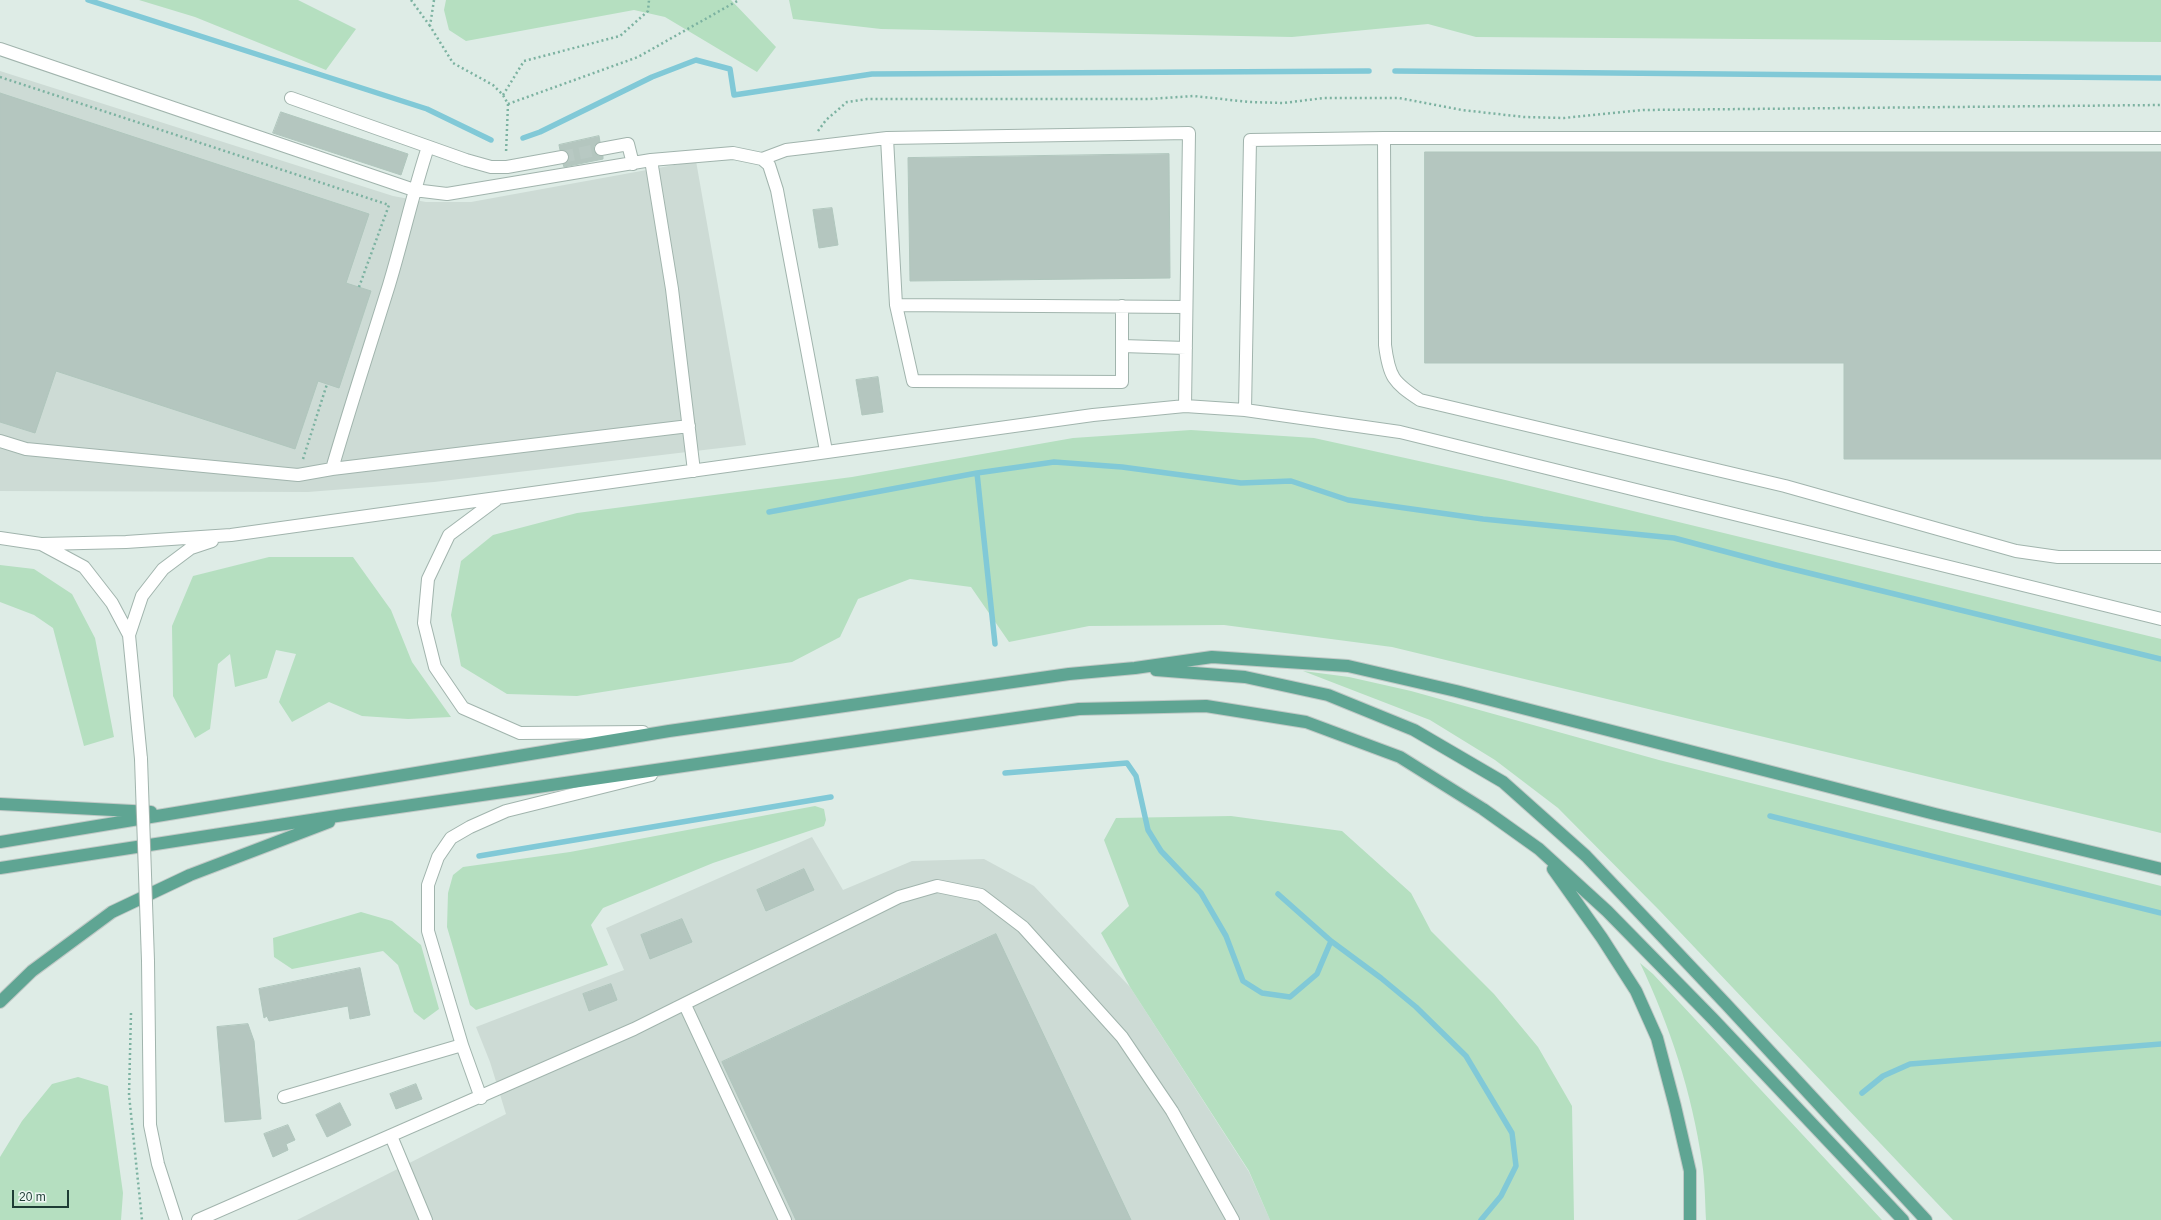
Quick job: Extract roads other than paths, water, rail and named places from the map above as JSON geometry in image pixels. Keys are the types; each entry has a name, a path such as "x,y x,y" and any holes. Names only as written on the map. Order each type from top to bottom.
{"main road":[{"path":"0,842 668,731 1069,674 1136,668 1212,657 1348,666 1464,693 1942,816 2161,869"},
{"path":"1136,668 1245,678 1328,695 1414,730 1503,782 1586,856 1726,1004 1926,1220"},
{"path":"0,868 350,814 685,767 1079,709 1206,706 1306,722 1400,757 1483,809 1539,849 1607,911 1904,1220"},
{"path":"0,804 174,813"},
{"path":"0,1002 32,971 112,912 190,875 350,814"},
{"path":"1539,849 1607,944 1636,991 1657,1038 1690,1171 1690,1220"}],"street":[{"path":"0,49 414,190 447,194 651,160 733,152 762,159 768,165 777,190 826,451"},
{"path":"291,98 491,168 507,167 562,157"},
{"path":"762,159 786,150 887,138 1189,133 1185,406"},
{"path":"887,138 896,305 913,381 1122,382 1122,306"},
{"path":"1245,410 1250,140 1384,138 2161,138"},
{"path":"1384,138 1384,345 1386,361 1388,369 1399,386 1420,400 1786,486 2016,551 2058,557 2161,557"},
{"path":"601,149 628,144 633,164"},
{"path":"332,468 389,284 409,216 414,190 428,147"},
{"path":"651,160 672,288 694,471"},
{"path":"896,305 1186,307"},
{"path":"1122,346 1186,348"},
{"path":"0,538 41,544 126,542 231,535 1092,415 1185,406 1245,410 1400,432 2161,619"},
{"path":"0,441 26,449 298,475 332,468 689,426"},
{"path":"497,499 448,535 428,579 424,623 435,667 464,708 520,733 668,731"},
{"path":"129,635 142,596 163,569 191,548 231,535"},
{"path":"41,544 84,567 112,603 129,635 141,759 148,961 150,1125 158,1164 176,1220"},
{"path":"481,1098 462,1045 428,931 426,908 428,885 438,857 451,838 506,811 685,767"},
{"path":"198,1220 481,1098 685,1005 899,897 936,886 981,895 1022,927 1122,1037 1172,1111 1233,1220"},
{"path":"685,1005 785,1220"},
{"path":"284,1097 462,1045"},
{"path":"391,1136 426,1220"}],"waterway":[{"path":"88,0 427,109 491,140"},
{"path":"523,138 540,132 652,77 696,60 730,69 734,95 872,74 1369,71"},
{"path":"1395,71 2161,78"},
{"path":"769,512 977,473 1054,462 1122,467 1241,483 1291,481 1348,500 1483,519 1674,538 1776,565 2161,659"},
{"path":"977,473 995,644"},
{"path":"1005,773 1127,763 1136,776 1148,830 1161,851 1201,893 1226,936 1243,981 1262,993 1290,997 1317,974 1331,941 1381,978 1416,1007 1466,1056 1512,1133 1516,1166 1501,1196 1481,1220"},
{"path":"479,856 831,797"},
{"path":"1770,816 2161,913"},
{"path":"1278,894 1331,941"},
{"path":"1862,1093 1883,1076 1910,1064 2161,1044"}],"tunnel":[{"path":"562,157 601,149"}]}
